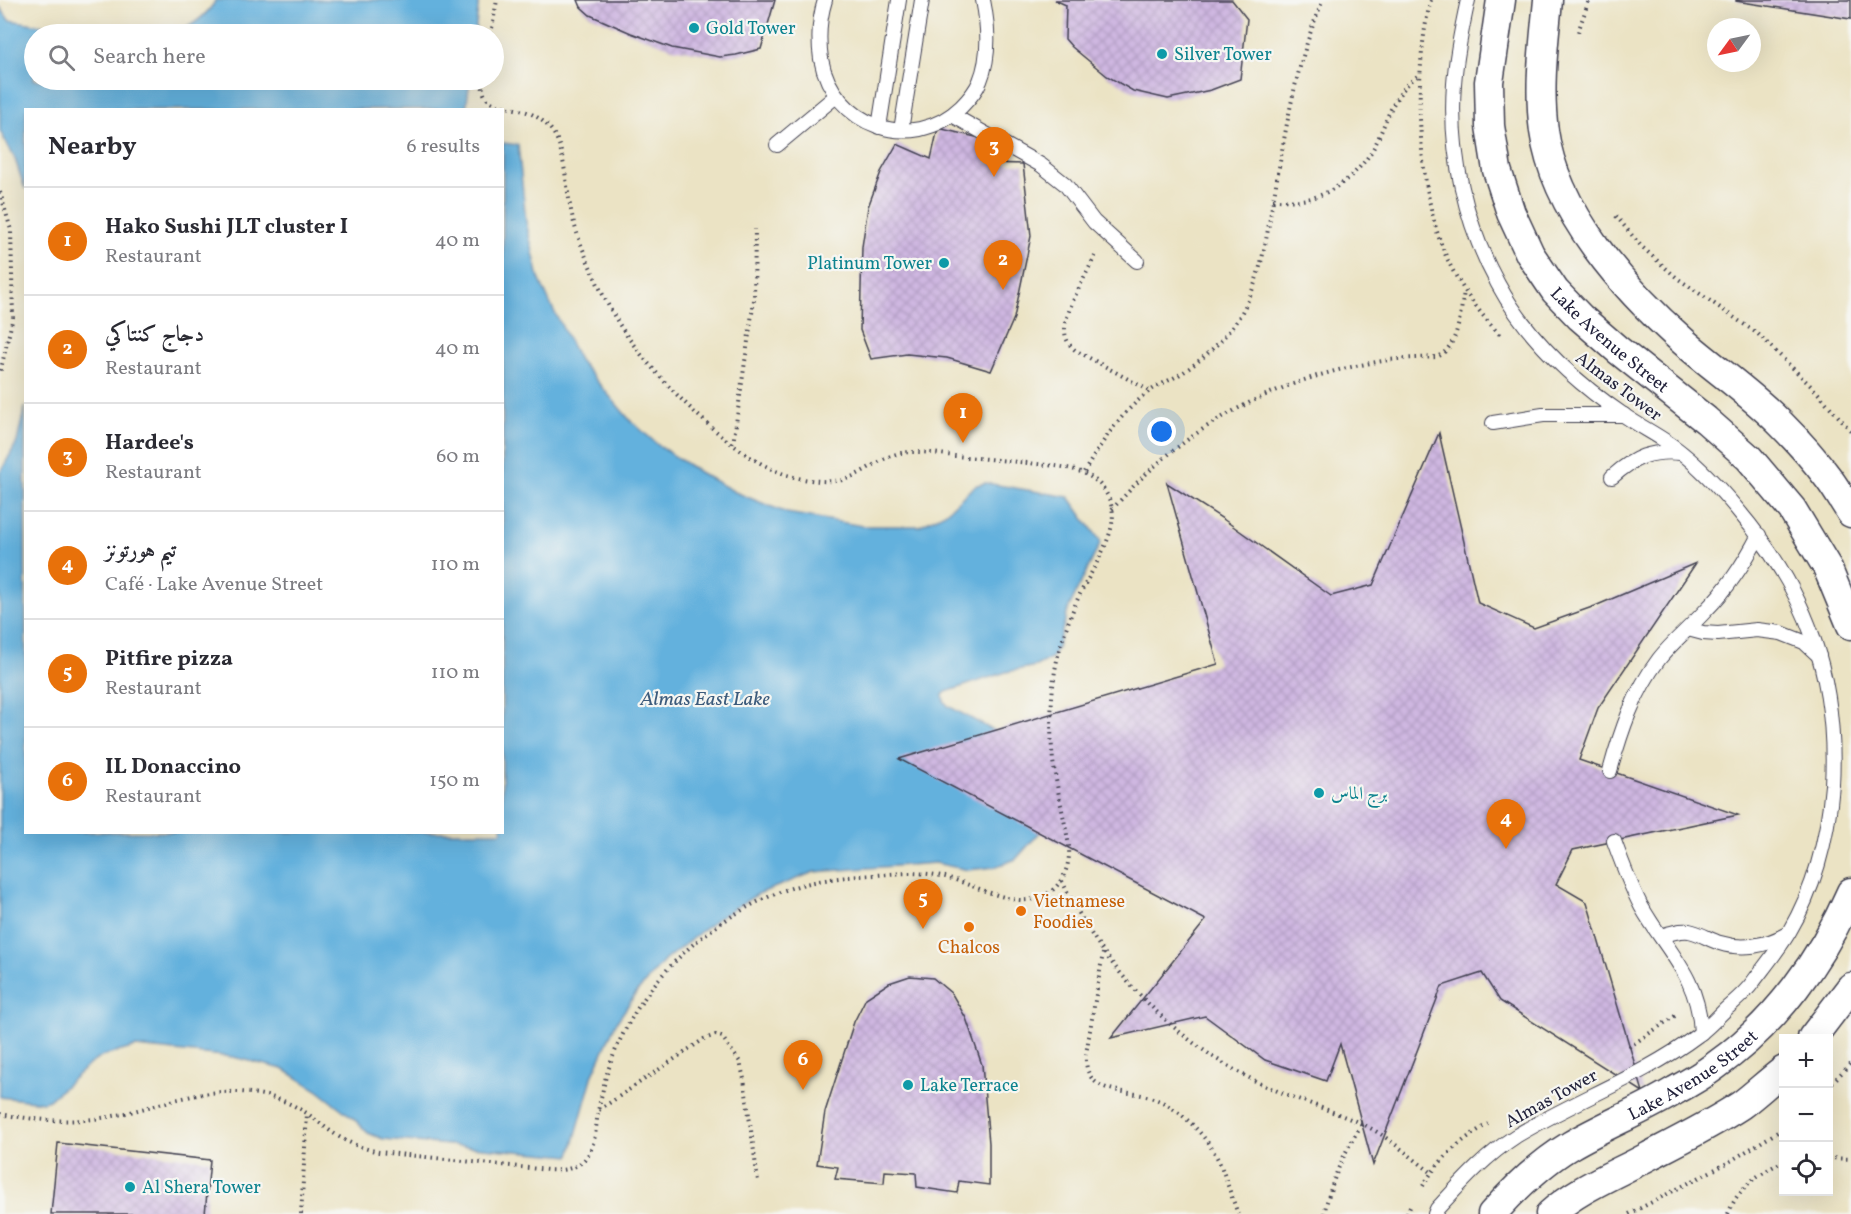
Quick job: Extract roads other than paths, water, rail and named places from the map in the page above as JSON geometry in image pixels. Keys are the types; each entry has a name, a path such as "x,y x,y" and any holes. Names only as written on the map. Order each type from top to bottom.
{"street":[{"name":"Lake Avenue Street","path":"1501,0 1489,82 1490,126 1497,170 1511,213 1530,254 1555,291 1580,317 1749,458 1792,509 1827,567 1851,624"},
{"path":"1548,0 1540,89 1544,133 1556,176 1575,216 1599,253 1635,294 1683,342 1780,423 1829,479 1851,513"},
{"name":"Lake Avenue Street","path":"1492,1214 1536,1170 1571,1145 1674,1092 1715,1066 1753,1035 1786,999 1815,961 1839,919 1851,892"},
{"path":"1816,1034 1851,987"},
{"path":"1550,1214 1565,1201 1597,1181 1631,1166 1742,1104 1779,1074"}],"lane":[{"path":"825,0 820,16 819,47 824,73 836,96 848,110 862,120 879,127 901,130 919,129 937,124 952,115 968,100 980,82 986,57 987,30 983,0"},
{"path":"879,127 899,0"},
{"path":"901,130 922,0"},
{"name":"Almas Tower","path":"1435,1214 1474,1168 1512,1139 1553,1114 1633,1076 1668,1056 1701,1033 1750,987 1789,932 1809,889 1823,844 1830,811 1834,750 1830,704 1820,657 1800,603 1759,535 1722,492 1682,453 1597,396 1560,364 1528,328 1498,285 1476,237 1461,187 1454,135 1454,82 1468,0"},
{"path":"777,145 836,96"},
{"path":"952,115 1053,173 1075,195 1094,222 1137,261"},
{"path":"1492,423 1543,415 1624,415"},
{"path":"1612,477 1636,459 1666,452 1682,453"},
{"path":"1610,771 1622,728 1638,691 1660,658 1729,585 1759,535"},
{"path":"1688,628 1703,633 1718,634 1757,630 1781,633 1804,642 1820,657"},
{"path":"1614,841 1641,906 1690,983 1701,1016 1701,1033"},
{"path":"1661,936 1674,931 1690,931 1721,943 1757,946 1774,941 1789,932"}],"water":[{"path":"216,0 479,0 476,24 193,24 208,12"},
{"path":"0,7 9,20 34,24 24,24 24,90 469,90 466,108 24,108 24,186 15,159 0,131"},
{"name":"Almas East Lake","path":"504,143 518,145 526,222 539,278 579,360 629,419 659,446 699,472 735,492 787,513 863,526 919,526 945,513 977,485 986,483 1069,497 1101,542 1069,607 1057,648 1051,658 1036,666 1006,672 943,695 948,706 1020,745 1041,831 1016,859 995,867 968,870 935,863 814,872 758,894 718,918 665,960 637,992 616,1023 593,1074 570,1156 383,1139 368,1133 317,1090 283,1069 233,1057 136,1047 103,1056 91,1063 49,1100 43,1102 0,1097 0,473 17,442 24,410 24,834 504,834"}],"place":[{"name":"Gold Tower","path":"694,28"},
{"name":"Silver Tower","path":"1162,54"},
{"name":"Hardee's","path":"994,177"},
{"name":"Platinum Tower","path":"944,263"},
{"name":"دجاج كنتاكي","path":"1003,290"},
{"name":"Hako Sushi JLT cluster I","path":"963,443"},
{"name":"برج الماس","path":"1319,793"},
{"name":"تيم هورتونز","path":"1506,849"},
{"name":"Vietnamese Foodies","path":"1021,911"},
{"name":"Chalcos","path":"969,927"},
{"name":"Pitfire pizza","path":"923,929"},
{"name":"Lake Terrace","path":"908,1085"},
{"name":"IL Donaccino","path":"803,1090"},
{"name":"Al Shera Tower","path":"130,1187"}]}
